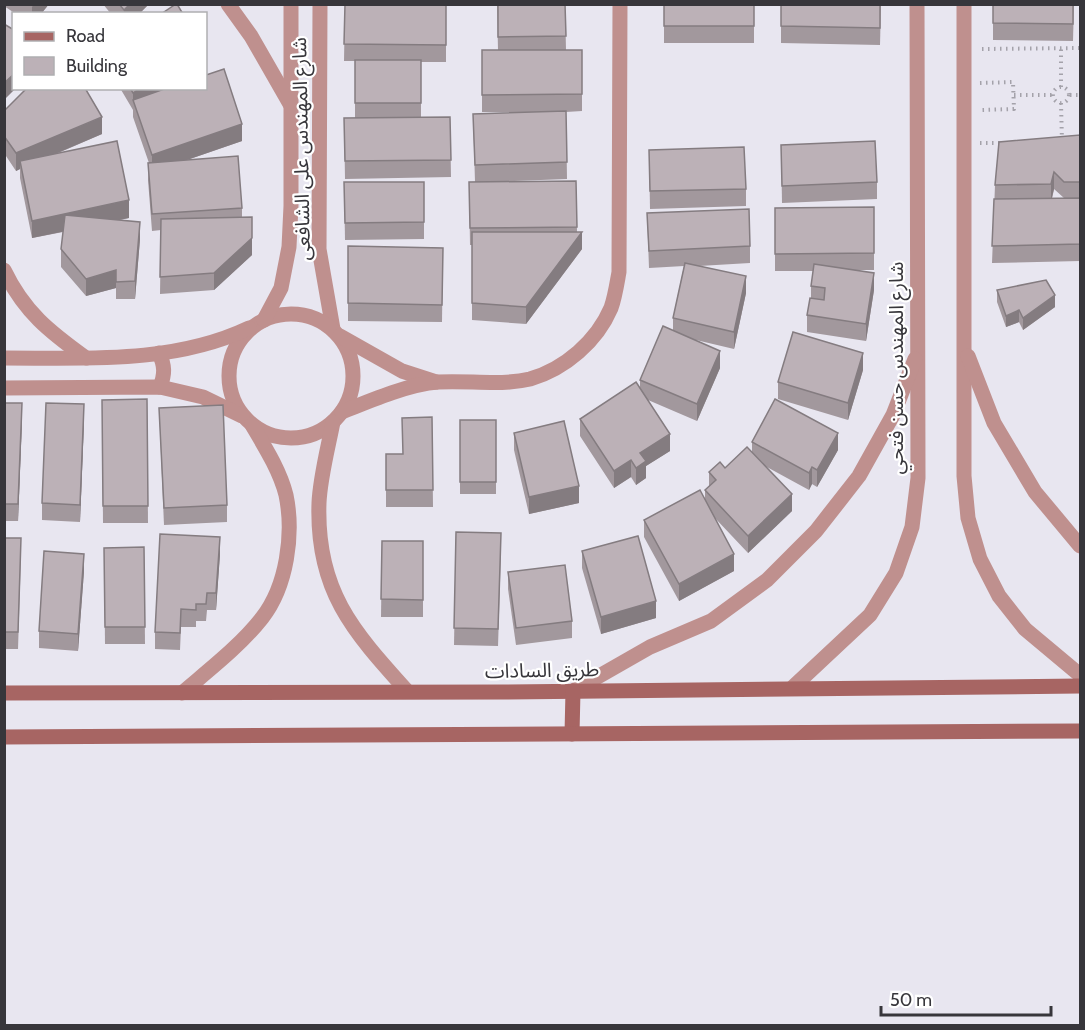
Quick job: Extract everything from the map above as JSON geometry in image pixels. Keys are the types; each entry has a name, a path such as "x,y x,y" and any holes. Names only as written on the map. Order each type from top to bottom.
{"main road":[{"name":"طريق السادات","path":"4,693 1080,686"},
{"path":"572,734 573,691"},
{"path":"4,737 1080,731"}],"street":[{"path":"228,4 251,36 291,106"},
{"name":"شارع المهندس على الشافعى","path":"258,323 281,288 289,247 291,4"},
{"name":"شارع المهندس على الشافعى","path":"320,4 320,249 336,333"},
{"path":"4,388 160,387 203,397 267,433 286,438 306,436 324,429 337,417 393,394 436,382 494,382 530,379 564,364 592,339 611,308 619,272 620,4"},
{"name":"شارع المهندس حسن فتحي","path":"792,688 870,615 896,573 912,527 918,478 917,4"},
{"path":"964,4 964,476 968,518 980,558 999,596 1025,629 1080,675"},
{"path":"4,270 13,290 45,328 86,358"},
{"path":"4,358 86,358 159,354 207,345 279,314 295,313 311,316 402,371 436,382"},
{"path":"182,693 235,648 263,616 282,578 290,537 285,494 270,455 234,400 229,380 231,360 239,342 258,323"},
{"path":"336,333 345,344 352,364 353,386 337,417 319,501 319,543 329,583 347,621 407,691"},
{"path":"965,348 994,423 1035,492 1080,546"},
{"path":"573,691 650,647 711,621 767,580 816,531 859,476 893,415 918,350"},
{"path":"159,354 164,364 164,376 160,387"}],"path":[{"path":"964,49 1080,48"},
{"path":"1061,49 1061,87"},
{"path":"964,83 1013,82 1014,95 1014,109 964,110"},
{"path":"1053,95 1057,88 1061,87"},
{"path":"1061,87 1069,91 1070,95"},
{"path":"1014,95 1053,95"},
{"path":"1053,95 1061,104"},
{"path":"1070,95 1080,95"},
{"path":"1061,104 1068,100 1070,95"},
{"path":"1061,104 1062,142"},
{"path":"1051,143 1071,142"},
{"path":"965,143 1008,143"}],"building":[{"path":"119,4 130,4 124,10"},
{"path":"177,4 182,12 164,12"},
{"path":"345,4 446,4 446,45 344,44"},
{"path":"498,4 565,4 566,36 498,37"},
{"path":"664,4 754,4 754,26 664,26"},
{"path":"781,4 880,4 880,28 781,26"},
{"path":"993,4 1073,4 1073,24 993,23"},
{"path":"4,24 12,29 12,76 4,83"},
{"path":"482,50 582,50 582,94 482,95"},
{"path":"355,60 421,60 421,103 355,103"},
{"path":"224,69 242,124 152,155 133,100 161,90 207,90 207,75"},
{"path":"25,90 86,90 102,117 16,153 4,136 4,111"},
{"path":"566,111 567,162 475,165 473,114"},
{"path":"450,117 451,160 345,161 344,118"},
{"path":"1080,135 1080,182 1064,182 1054,172 1051,184 995,185 999,142"},
{"path":"117,141 129,200 32,221 20,161"},
{"path":"875,141 877,182 782,186 781,145"},
{"path":"744,147 746,189 650,191 649,150"},
{"path":"238,156 242,208 152,214 148,163"},
{"path":"576,181 577,227 470,228 469,182"},
{"path":"344,182 424,182 424,222 345,223"},
{"path":"1080,198 1080,244 992,246 994,199"},
{"path":"874,207 874,253 775,254 775,208"},
{"path":"749,209 750,246 649,251 647,213"},
{"path":"65,215 140,222 135,281 116,282 116,270 86,279 61,249"},
{"path":"252,217 252,238 214,273 160,277 161,219"},
{"path":"472,232 582,232 526,307 472,303"},
{"path":"348,246 443,248 442,305 348,303"},
{"path":"685,263 746,276 734,332 673,318"},
{"path":"814,264 874,273 866,324 807,315 810,298 824,300 825,288 811,286"},
{"path":"1046,280 1055,295 1023,318 1019,310 1006,316 997,290"},
{"path":"663,326 720,351 697,404 640,380"},
{"path":"793,332 863,353 848,403 778,382"},
{"path":"636,382 670,434 640,453 646,461 636,468 631,460 614,471 580,419"},
{"path":"147,399 148,506 103,506 102,400"},
{"path":"775,399 838,433 817,470 812,467 809,473 752,442"},
{"path":"4,403 22,403 18,504 4,504"},
{"path":"46,403 84,404 80,505 42,503"},
{"path":"223,405 227,505 164,508 159,408"},
{"path":"432,417 433,490 386,490 386,454 403,454 402,418"},
{"path":"460,420 496,420 496,482 460,482"},
{"path":"564,421 579,486 529,497 514,433"},
{"path":"747,447 792,494 748,536 705,490 716,480 709,472 720,462 725,468"},
{"path":"700,490 734,554 679,584 644,520"},
{"path":"456,532 501,533 498,629 454,628"},
{"path":"160,534 220,537 216,593 207,593 206,604 196,604 196,610 181,609 180,633 155,632"},
{"path":"638,536 656,601 601,617 582,551"},
{"path":"4,538 21,538 18,632 4,632"},
{"path":"382,541 423,541 423,600 381,599"},
{"path":"144,547 145,627 105,627 104,548"},
{"path":"44,551 84,554 78,634 39,631"},
{"path":"565,565 572,621 516,628 508,572"}]}
